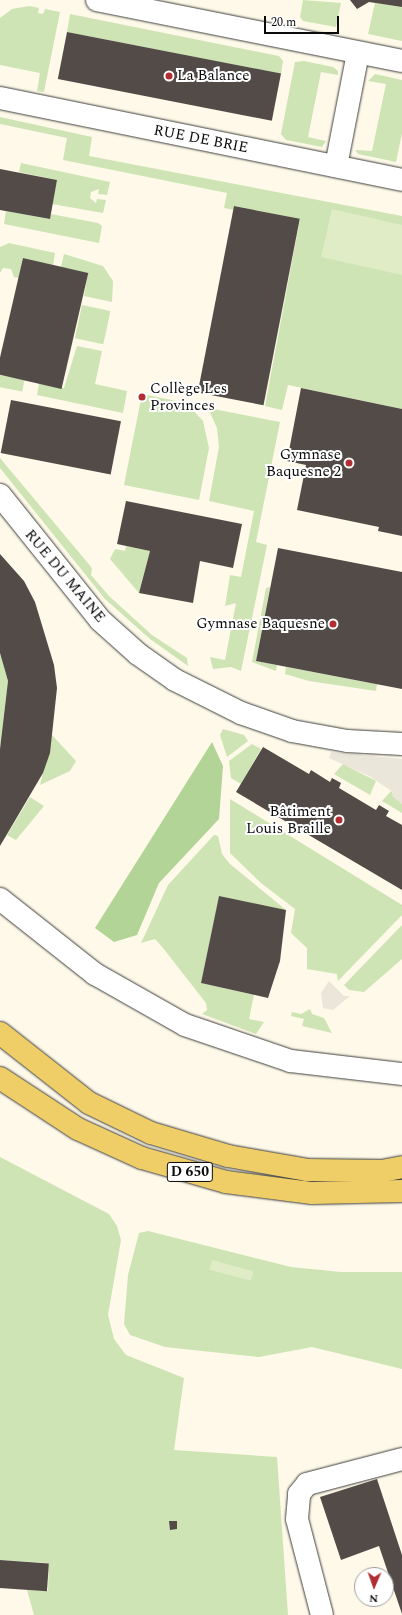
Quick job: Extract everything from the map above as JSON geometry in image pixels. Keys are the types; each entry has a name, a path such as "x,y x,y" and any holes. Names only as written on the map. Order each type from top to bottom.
{"main road":[{"name":"D 650","path":"0,1034 89,1103 151,1133 228,1156 307,1170 382,1171 402,1167"},
{"name":"D 650","path":"0,1078 78,1129 142,1158 226,1182 312,1194 402,1191"}],"street":[{"path":"97,0 402,61"},
{"path":"336,166 358,53"},
{"name":"RUE DE BRIE","path":"0,98 402,180"},
{"name":"RUE DU MAINE","path":"0,495 100,620 138,654 175,680 241,713 292,731 347,741 402,744"},
{"path":"0,899 95,974 185,1025 291,1061 402,1074"},
{"path":"322,1615 297,1519 299,1494 308,1484 402,1459"}],"green space":[{"path":"303,0 341,3 336,27 303,21 300,17"},
{"path":"375,3 402,7 402,41 368,34"},
{"path":"29,6 39,8 38,13 43,14 45,9 60,12 44,92 37,91 40,73 0,65 0,18 12,9"},
{"path":"70,14 279,56 283,61 281,74 67,32"},
{"path":"304,61 333,67 338,71 338,75 321,72 308,137 326,141 322,147 286,140 281,134 295,62"},
{"path":"375,74 402,80 402,133 396,162 358,154 355,150 372,151 386,84 368,81"},
{"path":"0,117 92,137 89,156 402,216 402,409 288,385 282,410 265,406 300,219 235,206 234,210 224,208 227,193 63,160 67,138 0,124"},
{"path":"21,163 110,182 107,195 98,194 99,189 91,192 90,198 96,203 97,199 106,200 103,213 52,204 57,180 19,172"},
{"path":"332,209 402,225 402,275 321,257"},
{"path":"6,211 49,219 51,214 98,223 102,226 99,243 4,224"},
{"path":"9,243 55,253 53,265 23,258 19,278 14,277 11,269 3,268 0,273 0,247"},
{"path":"64,254 103,266 113,281 112,302 84,296 88,273 61,267"},
{"path":"82,305 110,311 103,344 75,338"},
{"path":"77,346 102,351 95,384 127,391 123,413 37,395 39,383 64,388"},
{"path":"0,375 25,380 22,392 0,387"},
{"path":"142,394 186,403 203,421 209,448 199,500 124,485"},
{"path":"208,408 280,422 256,542 267,545 241,671 231,667 213,669 210,657 225,660 236,603 225,606 230,575 241,577 254,511 209,501 219,447 217,428"},
{"path":"0,458 92,568 91,575 109,596 152,635 187,658 188,666 150,639 105,599 0,468"},
{"path":"126,546 150,551 139,593 110,559 115,549 125,551"},
{"path":"270,587 256,661 277,665 276,671 252,662 266,588"},
{"path":"0,653 8,681 0,749"},
{"path":"286,667 377,684 376,691 309,681 285,674"},
{"path":"223,729 244,735 248,741 227,757 220,735"},
{"path":"52,735 76,761 70,771 40,785"},
{"path":"212,742 223,766 219,819 159,883 137,935 114,942 95,928"},
{"path":"252,744 261,749 241,784 231,778 229,761"},
{"path":"343,764 376,781 370,795 334,774"},
{"path":"391,791 402,804 402,813 382,801"},
{"path":"30,797 44,806 16,840 7,835"},
{"path":"230,799 402,905 402,915 338,981 337,974 307,969 307,948 291,933 295,909 261,883 230,853"},
{"path":"214,835 218,836 222,854 230,864 286,910 219,897 201,983 254,995 249,1019 264,1022 256,1034 202,1014 207,1010 206,1003 163,948 155,939 141,943 168,885"},
{"path":"402,925 402,959 364,992 349,990 344,985"},
{"path":"310,1009 312,1014 324,1018 332,1033 302,1026 304,1019 291,1016 292,1012 301,1014"},
{"path":"0,1157 109,1214 117,1226 121,1240 108,1315 114,1339 126,1355 184,1378 174,1450 277,1457 288,1615 34,1615 27,1590 48,1591 49,1563 0,1560"},
{"path":"148,1231 291,1267 341,1272 402,1272 402,1369 312,1347 259,1357 165,1347 130,1335 124,1324 128,1275 139,1233"},
{"path":"212,1260 254,1271 251,1281 209,1270"}],"shaded area":[{"path":"331,752 402,759 402,804 392,796 393,792 369,776 329,758"},
{"path":"329,981 344,996 350,996 333,1010 323,1008 321,993"}],"building":[{"path":"350,0 402,0 402,7 369,2 357,9"},
{"name":"La Balance","path":"67,32 281,74 272,121 58,79"},
{"path":"0,169 57,180 50,219 0,210"},
{"path":"234,206 300,219 264,405 198,393"},
{"path":"23,258 88,273 62,389 0,375 0,358"},
{"name":"Gymnase Baquesne 2","path":"301,388 402,409 402,536 378,531 379,527 297,510 306,465 287,461"},
{"path":"11,400 121,421 111,474 1,453"},
{"path":"126,501 242,524 233,568 200,561 193,603 139,593 150,551 117,544"},
{"name":"Gymnase Baquesne","path":"278,548 402,572 402,689 256,661"},
{"path":"0,554 24,581 35,602 54,665 57,688 50,753 43,773 0,846 0,749 8,681 0,653"},
{"name":"Bâtiment Louis Braille","path":"263,747 309,774 311,770 330,782 332,778 341,783 339,788 376,810 379,805 389,811 386,816 402,825 402,890 236,792"},
{"path":"219,896 286,910 280,961 268,998 201,983"},
{"path":"377,1479 402,1555 402,1614 394,1590 394,1567 386,1567 379,1546 341,1560 320,1497"},
{"path":"169,1521 177,1521 177,1529 170,1530"},
{"path":"0,1560 49,1563 47,1591 0,1588"}],"place":[{"name":"La Balance","path":"169,76"},
{"name":"Collège Les Provinces","path":"142,397"},
{"name":"Gymnase Baquesne 2","path":"349,463"},
{"name":"Gymnase Baquesne","path":"333,624"},
{"name":"Bâtiment Louis Braille","path":"339,820"}]}
